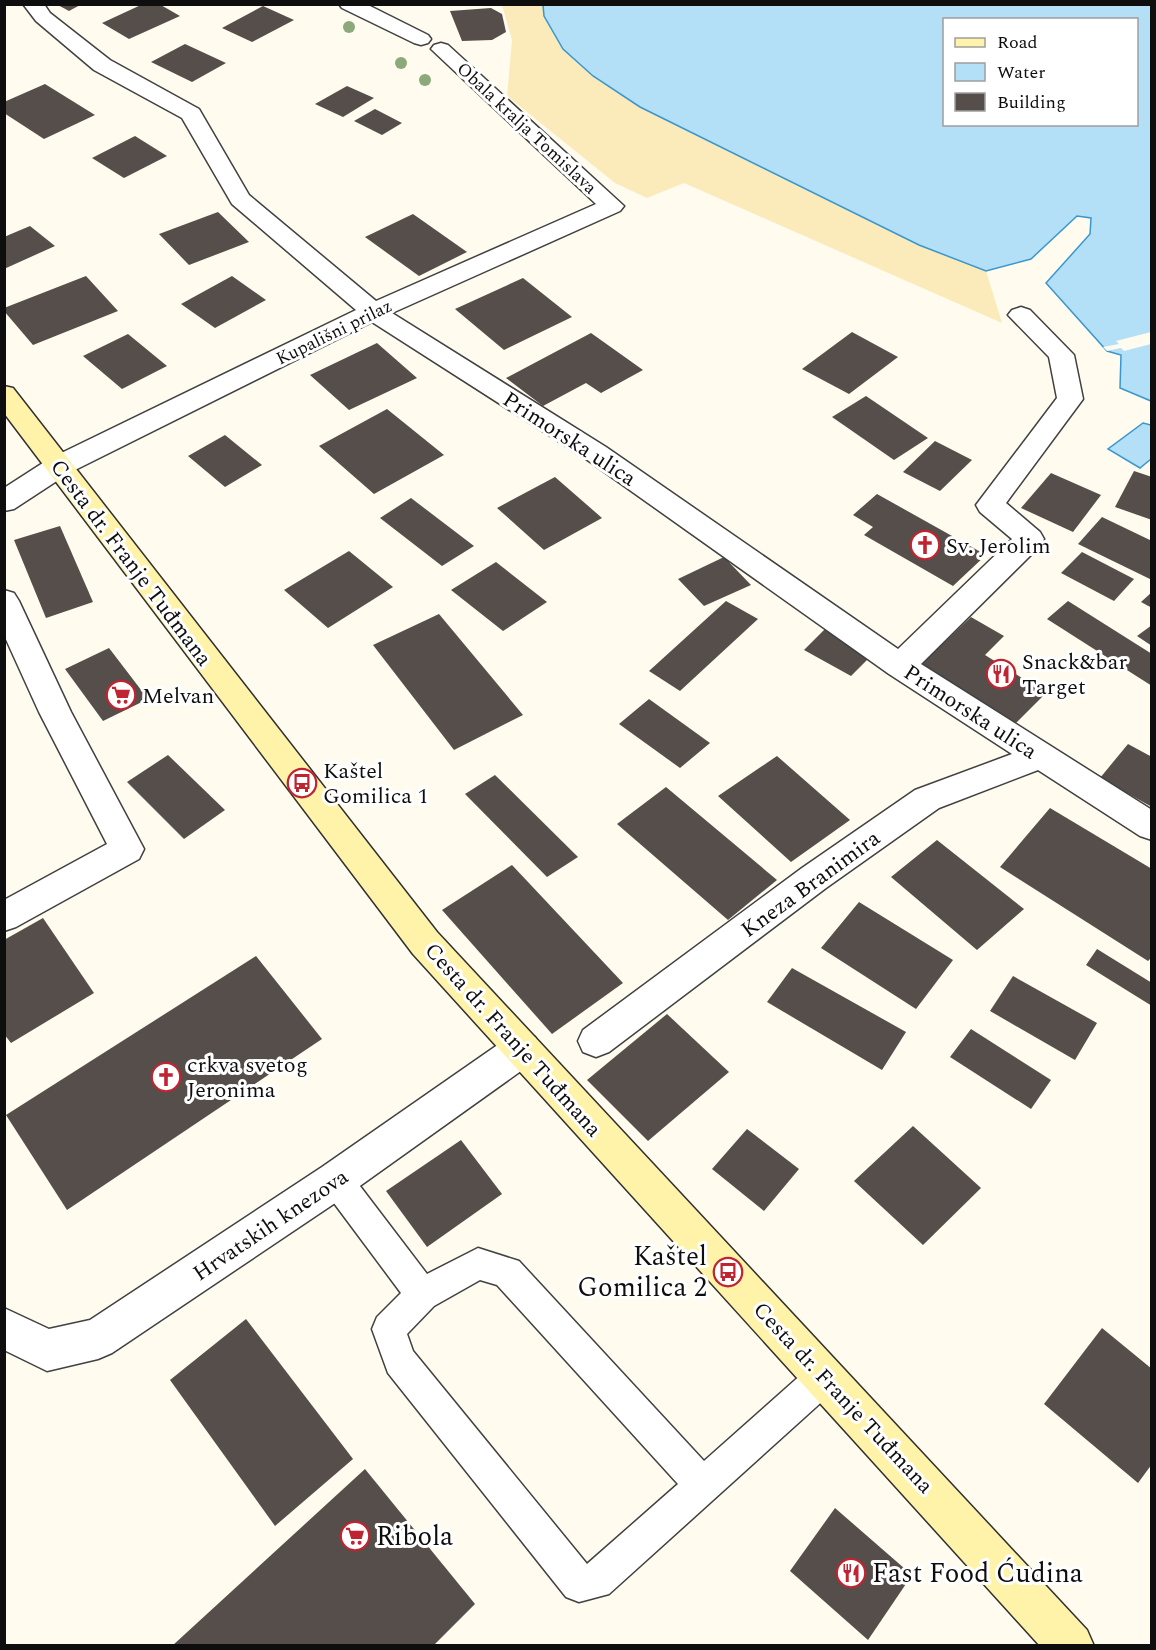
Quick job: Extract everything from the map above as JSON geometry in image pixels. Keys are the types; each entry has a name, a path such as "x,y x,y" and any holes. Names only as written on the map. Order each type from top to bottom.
{"main road":[{"name":"Cesta dr. Franje Tuđmana","path":"4,394 425,943 1071,1646"}],"street":[{"name":"Primorska ulica","path":"33,4 43,17 102,64 191,114 240,199 373,312 596,453 900,666 1152,827"},
{"path":"349,4 421,39"},
{"name":"Obala kralja Tomislava","path":"441,49 612,206"},
{"name":"Kupališni prilaz","path":"4,502 59,466 373,312 612,206"},
{"path":"900,666 1030,539 990,506 1070,399 1061,355 1021,315"},
{"path":"4,601 56,712 127,849 4,917"},
{"name":"Kneza Branimira","path":"596,1041 814,878 927,799 1041,756"},
{"name":"Hrvatskih knezova","path":"4,1328 48,1350 98,1339 336,1180 522,1049"}],"lane":[{"path":"336,1180 422,1294"},
{"path":"702,1485 507,1272 478,1264 422,1294 388,1329 400,1361 579,1584 596,1581 824,1377"}],"sand":[{"path":"502,5 543,5 544,16 641,107 919,245 986,271 1002,323 684,183 647,198 615,183 507,96 512,40"}],"water":[{"path":"543,5 1151,5 1151,401 1120,388 1121,355 1107,351 1046,283 1090,234 1091,218 1077,216 1031,259 986,271 919,245 640,107 593,76 563,49 544,16"},
{"path":"1143,423 1151,425 1151,459 1140,468 1108,449"}],"pier":[{"path":"1151,332 1151,344 1124,351 1121,348 1107,351 1103,347 1119,344 1116,341"}],"building":[{"path":"56,4 82,4 69,11"},
{"path":"143,4 159,4 180,16 129,39 102,23"},
{"path":"263,6 294,20 252,42 222,28"},
{"path":"491,8 502,14 506,32 492,40 462,41 450,11"},
{"path":"185,44 226,63 192,82 151,62"},
{"path":"45,84 95,115 44,139 4,113 4,102"},
{"path":"347,86 374,98 343,117 315,104"},
{"path":"375,109 402,123 382,135 354,121"},
{"path":"135,136 167,156 124,178 92,158"},
{"path":"218,212 249,242 189,265 159,234"},
{"path":"413,214 467,252 419,276 365,237"},
{"path":"30,226 55,246 4,269 4,237"},
{"path":"86,276 118,311 33,345 4,311 4,308"},
{"path":"232,276 266,300 215,328 181,304"},
{"path":"523,278 572,317 504,350 455,309"},
{"path":"852,332 898,357 849,394 802,369"},
{"path":"591,333 643,370 601,393 586,383 543,406 506,378"},
{"path":"128,334 167,366 122,389 83,356"},
{"path":"377,343 417,378 349,410 310,375"},
{"path":"866,396 928,438 894,460 832,417"},
{"path":"387,409 444,455 374,494 319,446"},
{"path":"225,435 262,465 225,487 188,456"},
{"path":"935,441 972,460 940,491 903,472"},
{"path":"1134,471 1152,477 1152,520 1115,507"},
{"path":"1051,473 1101,495 1073,532 1021,508"},
{"path":"555,477 602,518 544,550 497,508"},
{"name":"Sv. Jerolim","path":"877,494 986,555 953,586 864,535 873,527 853,515"},
{"path":"411,498 474,546 442,566 380,518"},
{"path":"1102,517 1152,541 1152,580 1078,544"},
{"path":"60,526 93,602 46,618 14,540"},
{"path":"349,551 393,587 328,628 284,590"},
{"path":"1082,552 1134,579 1114,601 1061,573"},
{"path":"724,557 751,585 704,606 678,579"},
{"path":"496,562 547,602 503,631 451,590"},
{"path":"1152,592 1152,608 1141,602"},
{"path":"726,601 758,619 680,691 649,671"},
{"path":"1068,601 1152,654 1152,686 1047,619"},
{"path":"439,614 523,715 454,750 373,645"},
{"path":"971,617 1004,636 985,655 1046,693 1016,723 921,664"},
{"path":"1152,625 1152,646 1137,636"},
{"path":"828,626 875,652 851,676 804,650"},
{"path":"109,648 148,699 103,721 65,669"},
{"path":"649,699 710,743 680,768 619,724"},
{"path":"1128,744 1152,757 1152,807 1100,778"},
{"path":"168,755 225,810 184,839 127,782"},
{"path":"777,756 850,820 791,862 718,796"},
{"path":"495,775 578,857 547,877 465,794"},
{"path":"666,787 777,880 728,920 617,824"},
{"path":"1050,808 1152,869 1152,957 1148,961 1000,867"},
{"path":"937,840 1024,909 977,950 891,877"},
{"path":"512,865 623,983 552,1034 442,910"},
{"path":"859,902 953,960 916,1009 821,948"},
{"path":"43,918 94,993 11,1043 4,1034 4,940"},
{"path":"1097,949 1152,983 1152,1006 1086,965"},
{"name":"crkva svetog Jeronima","path":"256,956 322,1039 67,1210 6,1115"},
{"path":"792,968 906,1032 882,1070 767,1002"},
{"path":"1013,976 1097,1023 1075,1060 990,1011"},
{"path":"667,1014 729,1072 648,1141 587,1080"},
{"path":"971,1029 1051,1080 1031,1109 950,1057"},
{"path":"913,1126 981,1188 923,1245 854,1181"},
{"path":"747,1129 799,1169 764,1211 712,1169"},
{"path":"461,1140 502,1194 427,1247 386,1191"},
{"path":"246,1319 353,1459 275,1526 170,1380"},
{"path":"1102,1328 1152,1369 1152,1464 1138,1483 1044,1404"},
{"name":"Ribola","path":"365,1469 475,1604 433,1646 172,1646"},
{"name":"Fast Food Ćudina","path":"835,1508 912,1575 868,1640 790,1571"}],"place":[{"name":"Sv. Jerolim","path":"925,545"},
{"name":"Snack&bar Target","path":"1001,674"},
{"name":"Melvan","path":"121,695"},
{"name":"Kaštel Gomilica 1","path":"302,783"},
{"name":"crkva svetog Jeronima","path":"166,1077"},
{"name":"Kaštel Gomilica 2","path":"728,1272"},
{"name":"Ribola","path":"355,1536"},
{"name":"Fast Food Ćudina","path":"851,1573"}]}
